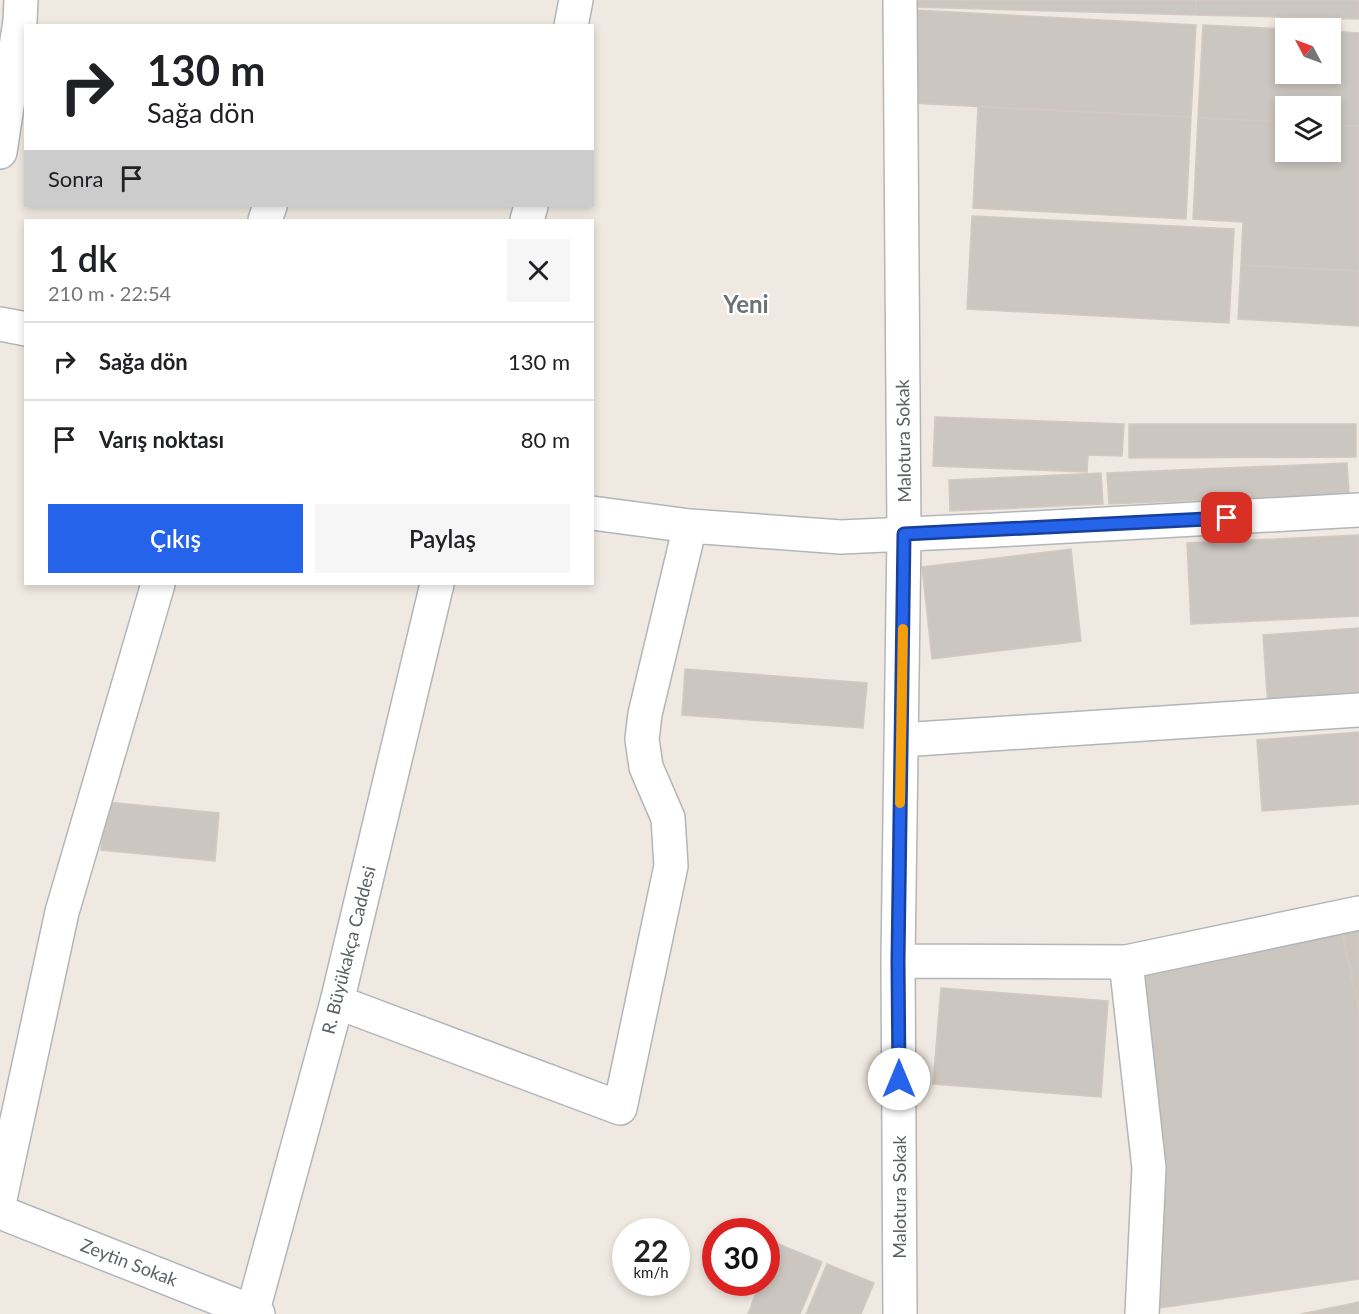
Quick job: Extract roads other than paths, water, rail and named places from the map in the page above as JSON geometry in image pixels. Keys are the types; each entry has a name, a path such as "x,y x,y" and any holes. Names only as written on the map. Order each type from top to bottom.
{"street":[{"path":"0,152 20,21 21,0"},
{"path":"571,24 576,0"},
{"name":"Malotura Sokak","path":"900,0 904,534 898,961 900,1314"},
{"path":"0,324 24,329"},
{"path":"594,513 690,526 841,537 1359,510"},
{"path":"337,1002 620,1108 671,866 668,818 646,767 642,739 645,714 690,526"},
{"path":"0,1199 62,912 158,585"},
{"name":"R. Büyükakça Caddesi","path":"255,1313 337,1002 438,585"},
{"path":"901,741 1359,710"},
{"path":"898,961 1126,962 1359,913"},
{"path":"1126,962 1149,1168 1142,1314"},
{"name":"Zeytin Sokak","path":"0,1212 255,1313"}],"district":[{"name":"Yeni","path":"746,305"}]}
